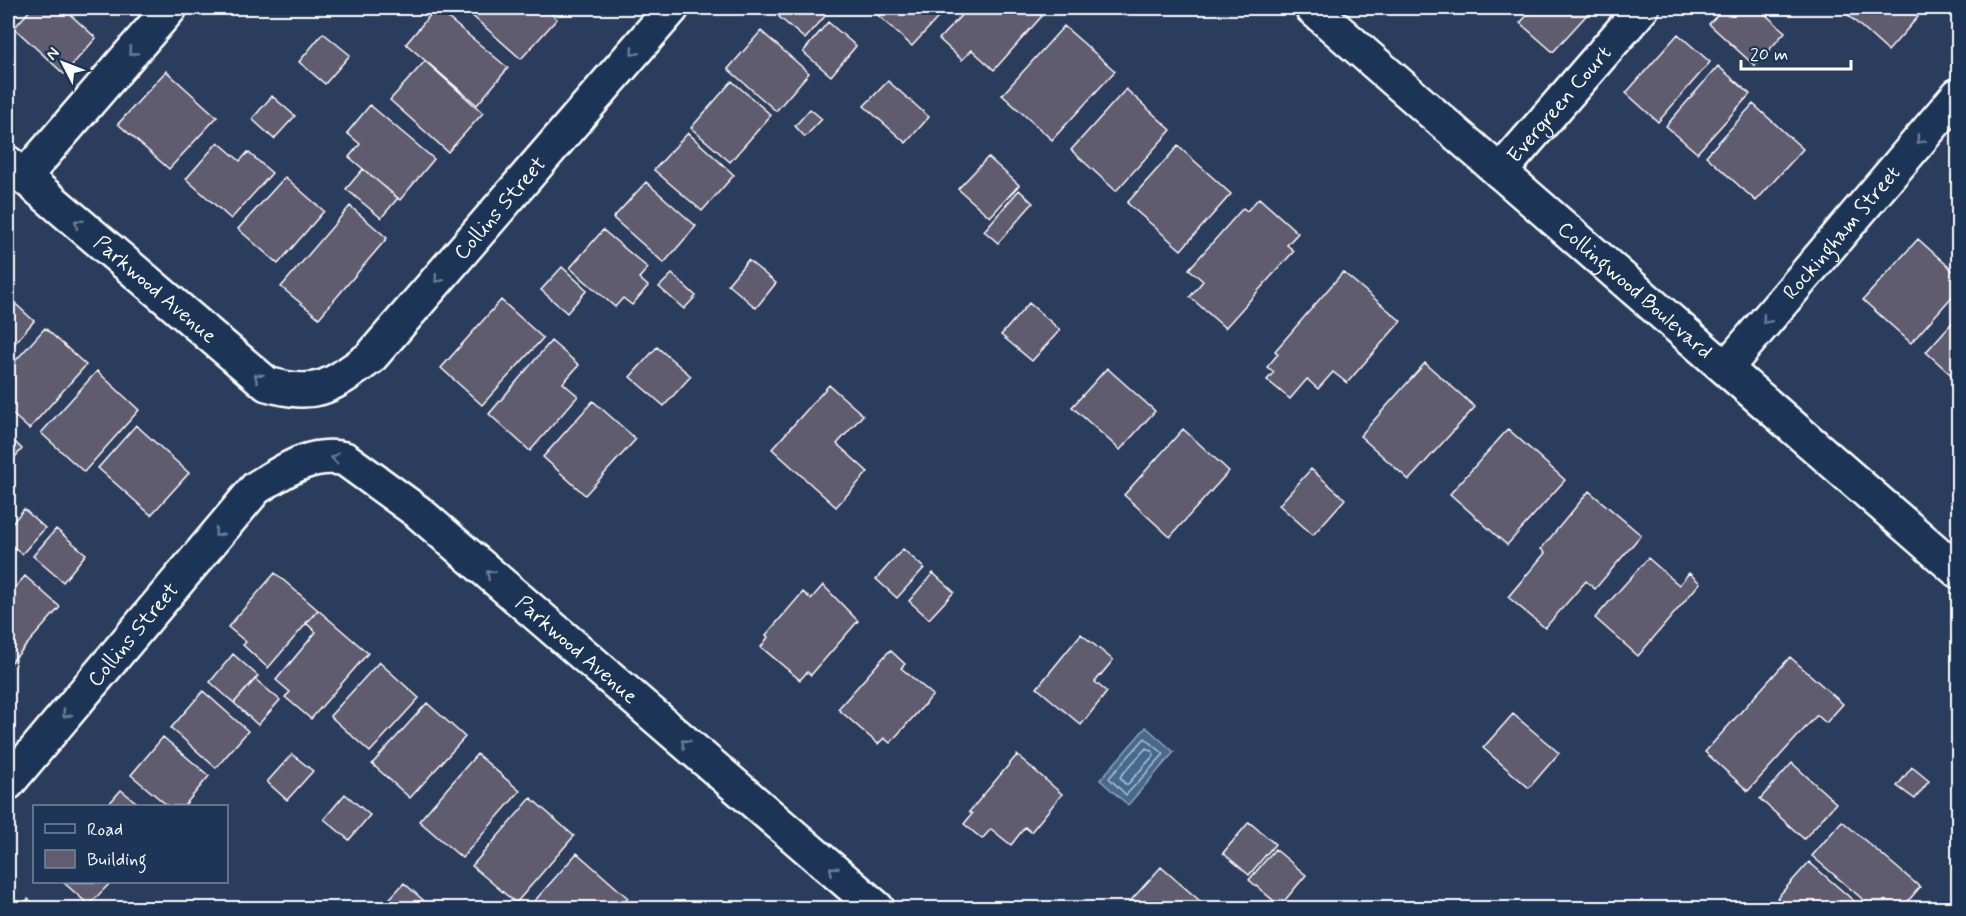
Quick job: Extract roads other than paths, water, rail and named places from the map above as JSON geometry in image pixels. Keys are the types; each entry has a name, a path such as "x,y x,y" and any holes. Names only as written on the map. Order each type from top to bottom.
{"street":[{"path":"16,170 170,8"},
{"name":"Collins Street","path":"313,391 341,379 370,358 672,8"},
{"name":"Collingwood Boulevard","path":"1312,8 1959,571"},
{"name":"Evergreen Court","path":"1500,172 1642,8"},
{"name":"Rockingham Street","path":"1726,368 1959,95"},
{"name":"Parkwood Avenue","path":"16,170 267,384 296,392 313,391"},
{"name":"Parkwood Avenue","path":"256,488 312,458 331,456 345,459 418,512 877,909"},
{"name":"Collins Street","path":"11,772 256,488"}],"water":[{"path":"1146,727 1174,752 1128,805 1100,780"}]}
